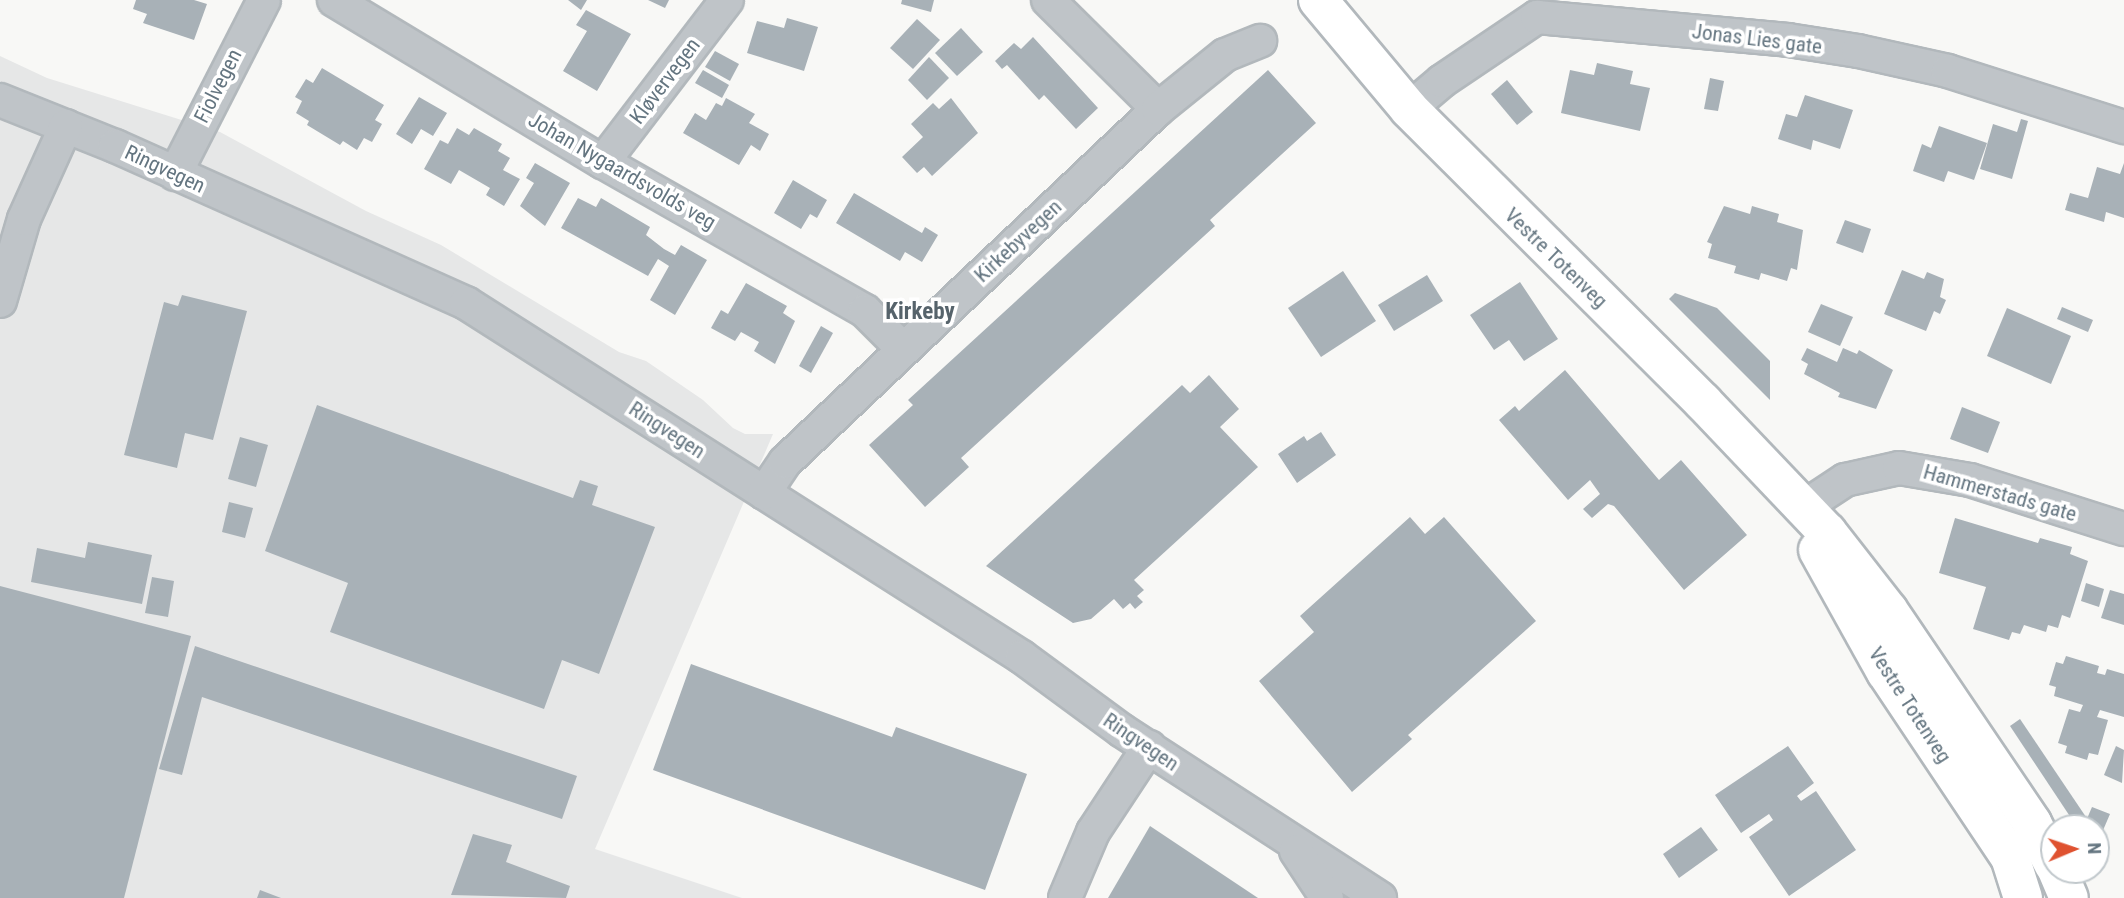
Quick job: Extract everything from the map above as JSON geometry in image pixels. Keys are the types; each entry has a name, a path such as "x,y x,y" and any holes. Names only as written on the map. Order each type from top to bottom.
{"main road":[{"name":"Vestre Totenveg","path":"1318,0 1409,109 1739,438 1801,509 1827,532 1888,610 2040,838"},
{"name":"Vestre Totenveg","path":"1801,509 1886,672 2010,857 2023,898"}],"street":[{"name":"Fiolvegen","path":"175,174 264,0"},
{"name":"Johan Nygaardsvolds veg","path":"334,0 603,162 865,311 903,349"},
{"name":"Kløvervegen","path":"603,162 727,0"},
{"path":"1048,0 1158,109"},
{"name":"Jonas Lies gate","path":"1409,109 1442,81 1540,9 1858,51 1948,71 2124,127"},
{"name":"Kirkebyvegen","path":"764,493 785,462 1158,109 1225,55 1260,41"},
{"name":"Ringvegen","path":"0,100 66,126 466,303 1022,657 1149,747 1380,898"},
{"path":"0,301 24,219 66,126"},
{"name":"Hammerstads gate","path":"1801,509 1845,480 1899,468 1970,480 2124,529"},
{"path":"1065,898 1093,832 1149,747"},
{"name":"Ringvegen","path":"1290,841 1327,898"}],"shaded area":[{"path":"0,56 47,78 220,132 366,211 441,245 619,352 646,361 703,400 733,428 745,434 773,434 595,849 742,898 0,898"}],"building":[{"path":"136,0 194,0 207,4 194,40 143,23 147,14 133,9"},
{"path":"568,0 587,0 581,10"},
{"path":"648,0 669,0 665,8"},
{"path":"902,0 934,0 931,12 901,4"},
{"path":"586,10 631,34 597,91 563,71 587,31 576,25"},
{"path":"787,18 818,27 804,71 747,53 757,21 784,28"},
{"path":"917,19 940,40 913,69 890,48"},
{"path":"961,28 983,52 957,76 935,53"},
{"path":"1033,37 1098,108 1076,129 1044,95 1039,100 1007,65 1002,69 995,61 1014,43 1021,49"},
{"path":"715,51 739,64 730,81 705,67"},
{"path":"929,57 949,78 927,100 908,80"},
{"path":"1597,63 1633,71 1630,84 1650,88 1640,131 1561,113 1570,70 1594,75"},
{"path":"322,68 384,105 375,120 382,124 372,142 364,138 357,150 343,141 340,145 307,125 309,121 296,113 302,101 295,97 306,79 313,83"},
{"path":"703,70 729,85 722,98 695,83"},
{"path":"1268,70 1316,123 1210,220 1215,226 961,458 969,467 925,507 869,445 913,405 908,400"},
{"path":"1710,78 1724,81 1718,111 1704,109"},
{"path":"1507,80 1533,112 1517,125 1491,94"},
{"path":"1805,95 1853,110 1840,149 1813,140 1811,150 1778,139 1786,114 1797,117"},
{"path":"419,97 447,113 433,136 421,129 412,144 396,134"},
{"path":"726,98 755,114 749,123 769,134 760,151 751,145 739,165 683,133 695,113 706,120 716,103 722,106"},
{"path":"951,98 978,133 932,176 924,167 917,173 902,157 923,137 911,124 933,103 939,109"},
{"path":"2021,119 2028,121 2012,179 1980,169 1993,124 2017,132"},
{"path":"1939,126 1987,143 1974,180 1948,171 1944,182 1913,171 1922,144 1931,148"},
{"path":"457,128 469,135 474,128 502,144 498,151 510,158 503,170 520,179 504,206 486,195 490,188 459,170 451,184 424,169 440,140 448,144"},
{"path":"535,163 570,183 545,226 520,206 534,183 526,178"},
{"path":"2124,163 2124,218 2106,212 2104,222 2065,210 2070,193 2088,198 2097,167 2120,174"},
{"path":"793,180 827,200 817,218 810,214 801,229 774,213"},
{"path":"854,193 922,233 925,227 938,235 922,262 905,252 900,261 836,223"},
{"path":"578,198 596,207 601,198 650,227 646,235 664,249 675,255 681,245 707,260 675,315 650,300 669,266 658,259 648,276 561,228"},
{"path":"1724,206 1750,214 1752,206 1779,214 1777,222 1803,230 1797,270 1791,268 1787,281 1761,273 1759,280 1734,273 1736,266 1708,258 1712,244 1707,242"},
{"path":"1845,220 1871,229 1863,253 1836,243"},
{"path":"1902,270 1924,279 1927,272 1944,279 1940,297 1946,300 1940,314 1934,311 1926,331 1884,314"},
{"path":"1343,271 1376,321 1321,357 1288,308"},
{"path":"1427,275 1443,301 1394,331 1378,305"},
{"path":"1520,282 1558,339 1524,361 1509,340 1494,350 1470,315"},
{"path":"746,283 787,306 783,313 795,321 775,364 754,351 759,342 741,332 735,341 711,328 721,310 728,314"},
{"path":"1675,293 1717,308 1770,361 1770,400 1669,299"},
{"path":"182,295 247,311 213,440 185,433 177,468 124,455 164,302 178,306"},
{"path":"1821,304 1853,317 1840,346 1808,332"},
{"path":"2062,307 2093,320 2088,332 2057,319"},
{"path":"2007,308 2071,336 2051,384 1987,356"},
{"path":"821,326 833,333 811,373 799,366"},
{"path":"1807,348 1837,362 1843,348 1857,354 1859,350 1893,370 1876,409 1838,397 1840,393 1804,374 1808,364 1801,360"},
{"path":"1565,370 1659,480 1681,460 1747,535 1684,590 1614,506 1608,504 1592,518 1583,509 1600,494 1590,480 1568,500 1499,420 1515,406 1519,411"},
{"path":"1209,375 1239,409 1220,427 1258,467 1134,580 1144,590 1137,596 1143,602 1135,609 1130,603 1123,609 1114,599 1091,619 1073,623 986,566 1182,385 1190,393"},
{"path":"317,405 573,498 580,480 598,486 592,505 655,527 599,674 562,660 544,709 330,632 348,583 265,551"},
{"path":"1962,407 2000,422 1988,453 1950,439"},
{"path":"1321,432 1336,455 1297,483 1278,454 1304,436 1307,441"},
{"path":"240,437 268,445 256,487 228,479"},
{"path":"229,502 253,508 245,538 222,532"},
{"path":"1410,517 1425,534 1444,517 1536,621 1408,735 1412,739 1352,792 1259,681 1314,632 1300,616"},
{"path":"1955,518 2038,543 2040,538 2072,547 2070,554 2088,561 2070,618 2062,615 2058,628 2048,625 2046,632 2024,625 2020,634 2012,632 2009,640 1973,629 1986,587 1939,573"},
{"path":"88,542 152,555 142,604 31,582 37,548 85,558"},
{"path":"152,577 174,581 168,617 145,613"},
{"path":"2086,583 2104,589 2099,607 2081,601"},
{"path":"0,586 191,636 124,898 0,898"},
{"path":"2110,590 2124,594 2124,625 2101,618"},
{"path":"195,646 577,776 562,819 202,697 182,775 159,769"},
{"path":"2066,656 2099,666 2097,673 2105,675 2107,669 2124,674 2124,717 2100,710 2097,717 2108,720 2098,755 2089,753 2087,760 2065,753 2067,746 2058,743 2069,709 2080,712 2083,705 2054,696 2056,687 2049,685 2056,662 2063,664"},
{"path":"691,664 892,737 896,727 1027,774 985,890 653,770"},
{"path":"2020,719 2084,814 2068,814 2010,726"},
{"path":"1788,746 1814,783 1797,796 1801,801 1816,791 1856,850 1789,896 1749,837 1773,820 1769,814 1741,833 1715,795"},
{"path":"2116,746 2124,750 2122,783 2104,775"},
{"path":"2092,807 2110,814 2089,814"},
{"path":"1150,826 1258,898 1108,898"},
{"path":"1701,827 1718,850 1679,878 1663,854"},
{"path":"473,834 512,845 506,862 570,886 566,898 451,895"},
{"path":"260,890 281,898 257,898"}],"district":[{"name":"Kirkeby","path":"920,312"}]}
